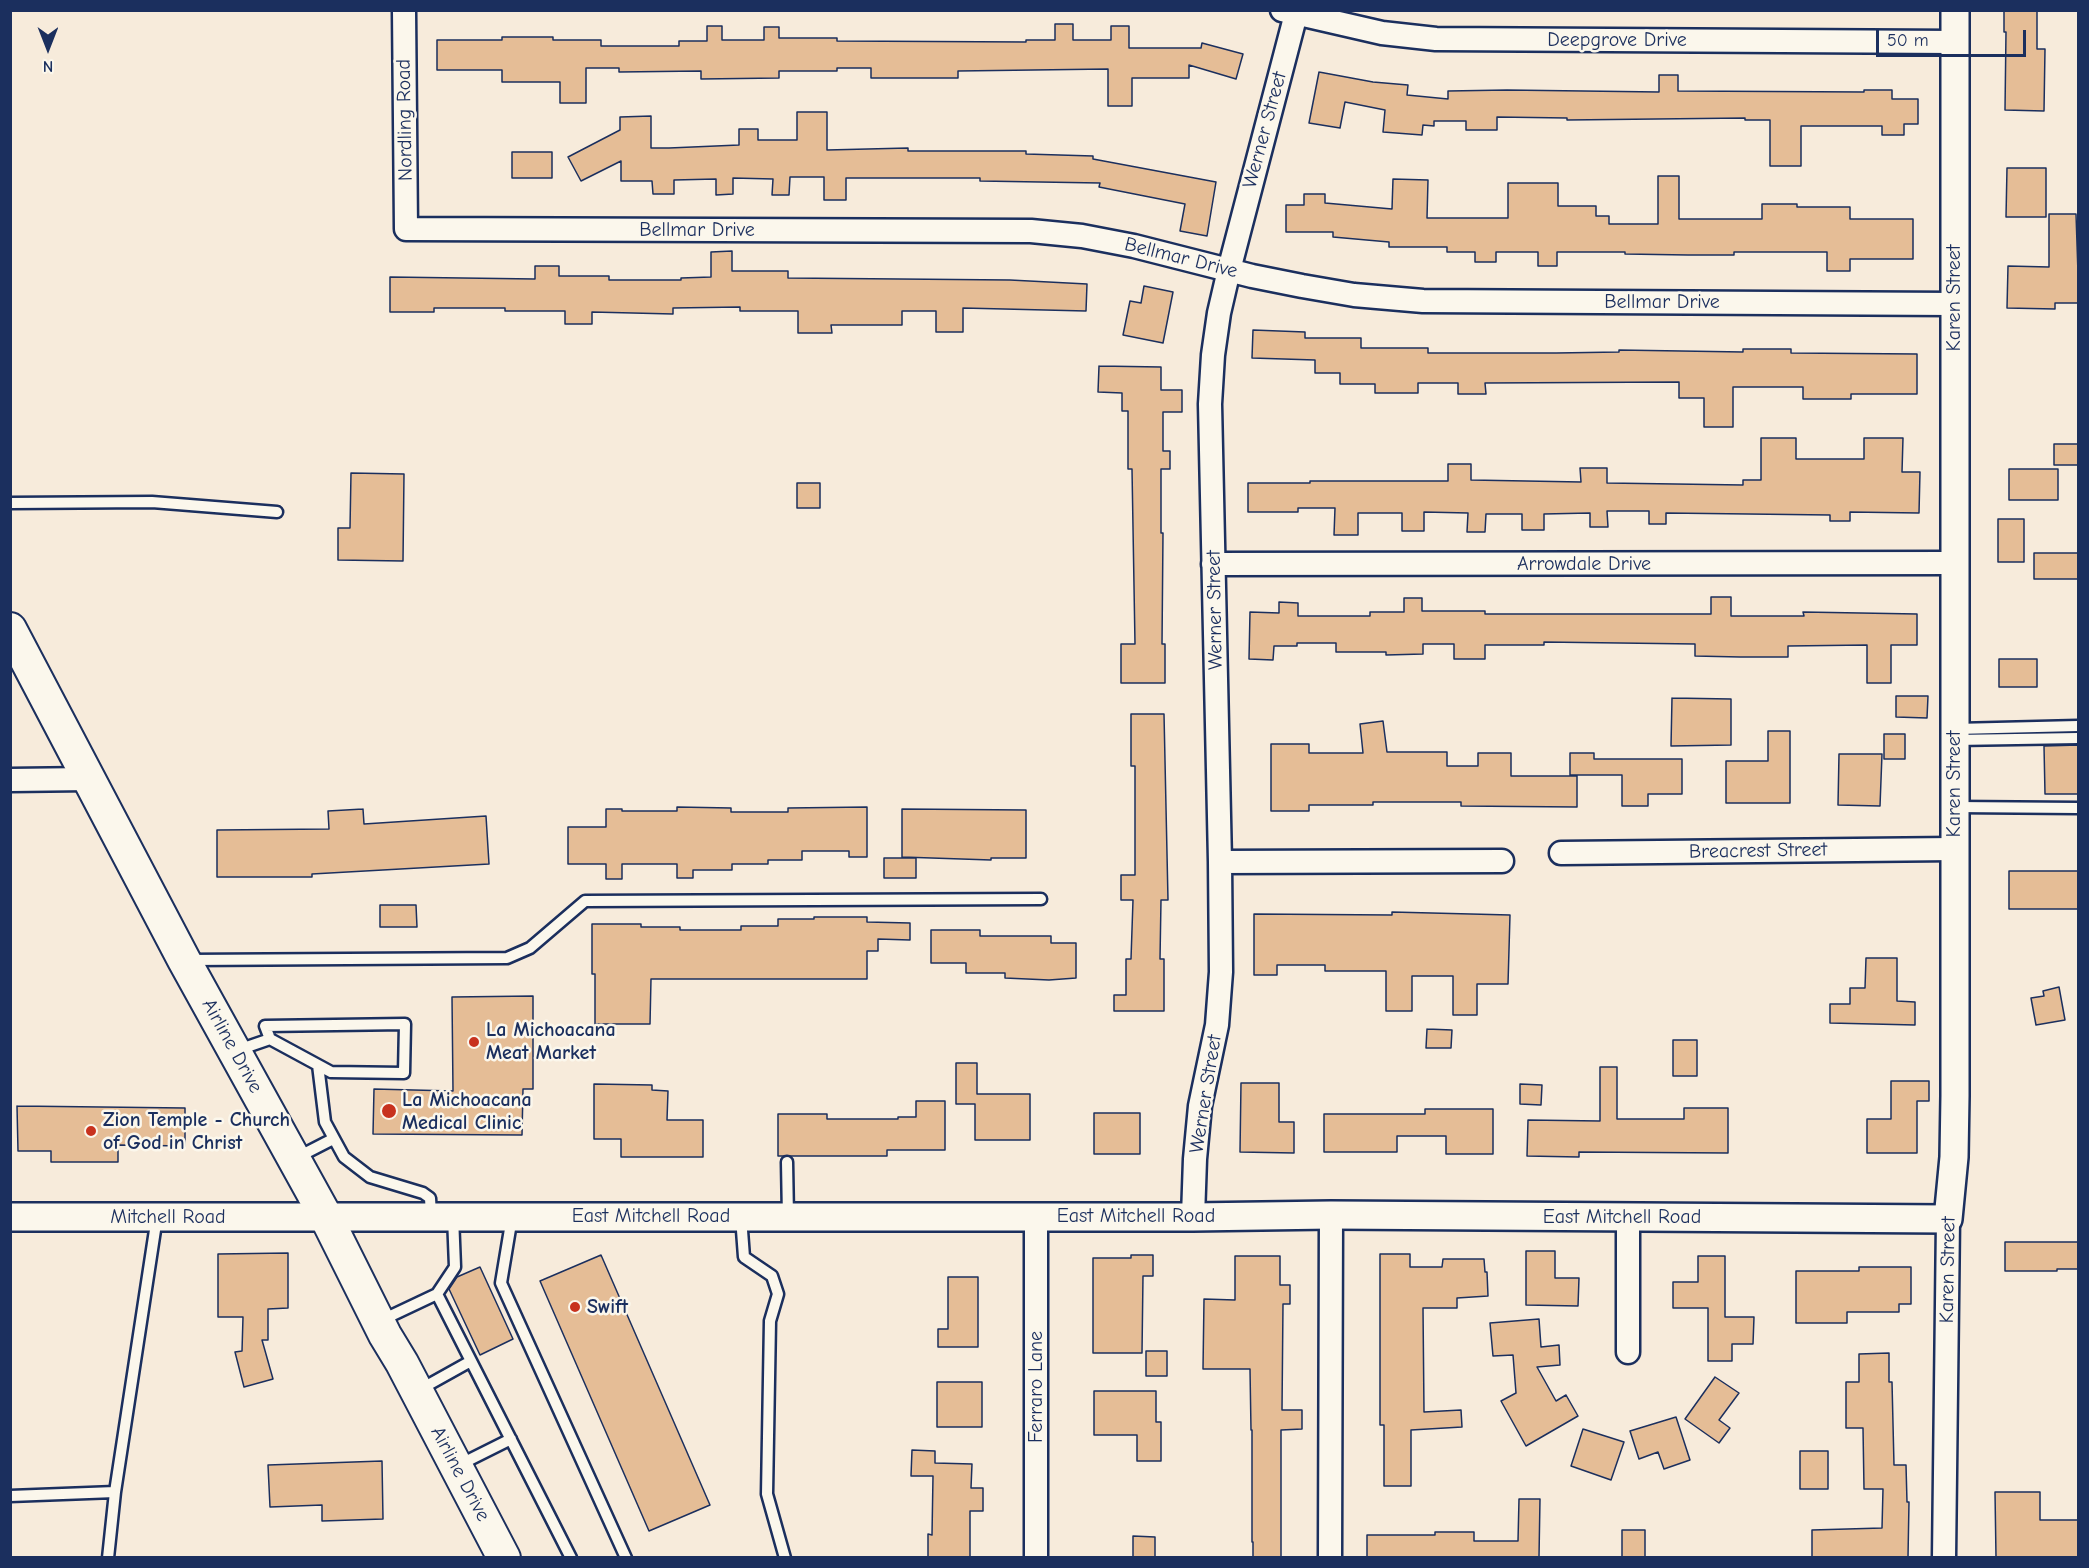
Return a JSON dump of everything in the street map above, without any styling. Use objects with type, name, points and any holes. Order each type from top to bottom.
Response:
[{"type":"main road","name":"Airline Drive","points":[[10,629],[184,960],[325,1215],[378,1322],[504,1557]]},
{"type":"street","name":"Nordling Road","points":[[404,10],[406,229]]},
{"type":"street","name":"Karen Street","points":[[1944,1557],[1948,1219],[1954,1157],[1955,10]]},
{"type":"street","name":"Deepgrove Drive","points":[[1291,12],[1382,33],[1436,39],[1955,42]]},
{"type":"street","name":"Werner Street","points":[[1193,1217],[1200,1106],[1217,1025],[1221,972],[1210,404],[1213,355],[1219,313],[1291,12]]},
{"type":"street","name":"Bellmar Drive","points":[[406,229],[1031,231],[1082,236],[1134,246],[1229,270],[1354,295],[1423,301],[1954,304]]},
{"type":"street","name":"Arrowdale Drive","points":[[1214,564],[1954,563]]},
{"type":"street","points":[[10,780],[89,779]]},
{"type":"street","name":"Breacrest Street","points":[[1561,853],[1954,849]]},
{"type":"street","points":[[1220,862],[1502,861]]},
{"type":"street","name":"East Mitchell Road","points":[[325,1215],[1193,1217],[1331,1215],[1948,1219]]},
{"type":"street","name":"Mitchell Road","points":[[10,1217],[325,1215]]},
{"type":"street","points":[[1330,1557],[1331,1215]]},
{"type":"street","name":"Ferraro Lane","points":[[1036,1216],[1036,1557]]},
{"type":"street","points":[[1628,1217],[1628,1352]]},
{"type":"lane","points":[[10,503],[152,502],[277,512]]},
{"type":"lane","points":[[1954,734],[2079,726]]},
{"type":"lane","points":[[1954,734],[2079,738]]},
{"type":"lane","points":[[1954,807],[2079,808]]},
{"type":"lane","points":[[184,960],[507,958],[530,948],[585,900],[1041,898]]},
{"type":"lane","points":[[405,1024],[404,1073],[331,1072],[270,1039],[265,1026],[405,1024]]},
{"type":"lane","points":[[234,1051],[270,1039]]},
{"type":"lane","points":[[318,1065],[325,1122],[344,1157],[370,1177],[423,1193],[430,1198],[442,1216],[455,1267],[437,1294],[378,1322]]},
{"type":"lane","points":[[294,1159],[333,1139]]},
{"type":"lane","points":[[788,1162],[788,1217]]},
{"type":"lane","points":[[512,1216],[501,1283],[626,1557]]},
{"type":"lane","points":[[108,1557],[115,1492],[157,1217]]},
{"type":"lane","points":[[741,1217],[744,1257],[772,1276],[778,1294],[770,1321],[767,1494],[785,1557]]},
{"type":"lane","points":[[437,1294],[571,1557]]},
{"type":"lane","points":[[416,1391],[471,1361]]},
{"type":"lane","points":[[456,1466],[511,1439]]},
{"type":"lane","points":[[10,1497],[115,1492]]},
{"type":"building","points":[[2004,10],[2037,10],[2037,49],[2045,49],[2044,111],[2005,110]]},
{"type":"building","points":[[1055,24],[1073,24],[1073,40],[1111,40],[1111,26],[1129,26],[1129,48],[1201,48],[1202,43],[1243,54],[1236,79],[1189,65],[1189,78],[1132,78],[1132,106],[1108,106],[1108,69],[958,71],[958,78],[871,78],[871,68],[837,68],[837,71],[779,71],[779,78],[701,79],[701,71],[619,72],[619,68],[586,68],[586,103],[560,103],[560,82],[502,82],[502,70],[437,70],[437,40],[553,37],[553,40],[601,40],[601,46],[679,46],[679,41],[707,41],[707,26],[722,26],[722,40],[764,40],[764,27],[779,27],[779,38],[837,38],[837,41],[1026,42],[1026,40],[1055,40]]},
{"type":"building","points":[[1319,72],[1373,82],[1408,85],[1407,95],[1448,99],[1448,91],[1659,92],[1659,75],[1678,75],[1678,91],[1864,92],[1864,90],[1892,90],[1892,99],[1918,99],[1918,124],[1904,124],[1904,135],[1882,135],[1882,126],[1801,126],[1801,166],[1770,166],[1770,120],[1745,120],[1745,118],[1567,120],[1567,118],[1497,117],[1497,130],[1466,130],[1466,121],[1434,121],[1434,126],[1423,125],[1422,135],[1383,132],[1385,110],[1345,102],[1340,128],[1309,123]]},
{"type":"building","points":[[797,112],[827,112],[827,150],[908,148],[908,151],[1026,151],[1026,154],[1093,156],[1093,159],[1216,182],[1207,236],[1180,231],[1185,204],[1099,187],[1100,183],[980,181],[980,178],[846,178],[846,200],[824,200],[824,177],[790,177],[789,195],[772,195],[773,179],[733,178],[733,194],[716,195],[716,179],[674,180],[674,194],[653,194],[652,181],[621,181],[621,161],[581,181],[568,157],[620,130],[620,117],[651,116],[651,148],[669,148],[739,145],[739,129],[758,129],[758,140],[797,140]]},
{"type":"building","points":[[512,152],[552,152],[552,178],[512,178]]},
{"type":"building","points":[[2007,168],[2046,168],[2046,217],[2006,217]]},
{"type":"building","points":[[1658,176],[1679,176],[1679,219],[1762,219],[1762,204],[1797,204],[1797,207],[1850,207],[1850,219],[1913,219],[1913,259],[1850,259],[1850,271],[1827,271],[1827,252],[1734,252],[1734,255],[1688,255],[1557,252],[1557,266],[1538,266],[1538,252],[1496,252],[1496,262],[1475,262],[1475,252],[1447,252],[1447,247],[1389,247],[1389,242],[1333,237],[1333,232],[1286,232],[1286,205],[1304,205],[1304,194],[1325,194],[1325,203],[1392,209],[1393,179],[1428,180],[1427,218],[1508,218],[1508,183],[1558,183],[1558,206],[1596,206],[1596,216],[1609,216],[1609,224],[1658,224]]},
{"type":"building","points":[[2049,214],[2076,214],[2079,303],[2055,303],[2055,309],[2007,308],[2008,266],[2049,267]]},
{"type":"building","points":[[732,251],[732,271],[788,271],[788,278],[1010,280],[1087,284],[1086,311],[963,308],[963,332],[936,332],[936,311],[902,311],[902,325],[831,325],[832,333],[798,333],[798,311],[740,311],[740,307],[673,308],[673,314],[592,312],[592,324],[565,324],[565,311],[434,308],[434,312],[390,312],[390,277],[535,279],[535,266],[559,266],[559,276],[609,276],[609,280],[681,280],[681,278],[711,277],[711,252]]},
{"type":"building","points":[[1144,286],[1173,292],[1163,343],[1123,335],[1130,301],[1141,303]]},
{"type":"building","points":[[1253,330],[1305,332],[1305,338],[1361,338],[1361,348],[1428,348],[1428,353],[1556,353],[1619,352],[1619,350],[1743,352],[1743,349],[1791,349],[1791,353],[1917,354],[1917,394],[1851,394],[1851,399],[1803,399],[1803,387],[1733,387],[1733,427],[1704,427],[1704,398],[1679,398],[1679,382],[1485,383],[1486,394],[1458,394],[1458,383],[1418,383],[1418,393],[1375,393],[1375,384],[1340,384],[1340,373],[1315,373],[1315,360],[1252,358]]},
{"type":"building","points":[[1099,366],[1161,367],[1161,390],[1182,390],[1182,412],[1163,412],[1163,451],[1170,451],[1170,469],[1161,469],[1162,644],[1165,644],[1165,683],[1121,683],[1121,644],[1135,644],[1132,469],[1128,469],[1128,411],[1122,411],[1122,393],[1098,392]]},
{"type":"building","points":[[1761,438],[1796,438],[1796,459],[1864,459],[1864,438],[1903,438],[1902,472],[1920,472],[1919,513],[1850,512],[1850,521],[1830,521],[1830,515],[1666,513],[1666,524],[1649,524],[1649,511],[1607,511],[1608,527],[1590,527],[1590,513],[1544,514],[1544,530],[1522,530],[1522,514],[1486,514],[1485,532],[1467,532],[1468,513],[1424,512],[1424,531],[1402,531],[1402,513],[1358,513],[1358,535],[1334,535],[1335,508],[1298,508],[1298,512],[1248,512],[1248,483],[1448,481],[1448,464],[1471,464],[1471,480],[1581,482],[1580,468],[1607,468],[1607,483],[1743,485],[1743,480],[1761,480]]},
{"type":"building","points":[[2054,444],[2078,444],[2078,465],[2054,465]]},
{"type":"building","points":[[2009,469],[2058,469],[2058,500],[2009,500]]},
{"type":"building","points":[[351,473],[404,474],[403,561],[338,560],[338,528],[350,528]]},
{"type":"building","points":[[797,483],[820,483],[820,508],[797,508]]},
{"type":"building","points":[[1998,519],[2024,519],[2024,562],[1998,562]]},
{"type":"building","points":[[2034,553],[2079,553],[2079,579],[2034,579]]},
{"type":"building","points":[[1711,597],[1731,597],[1731,616],[1804,616],[1803,612],[1917,614],[1917,645],[1891,645],[1891,683],[1867,683],[1867,645],[1788,646],[1788,657],[1740,657],[1695,656],[1695,644],[1544,642],[1544,645],[1485,645],[1485,659],[1454,659],[1454,644],[1423,644],[1423,654],[1386,655],[1386,652],[1336,652],[1336,643],[1297,643],[1297,646],[1274,646],[1273,660],[1249,659],[1250,612],[1279,613],[1279,602],[1298,603],[1298,616],[1370,616],[1370,612],[1404,612],[1404,598],[1422,598],[1422,611],[1485,611],[1485,614],[1711,614]]},
{"type":"building","points":[[1999,659],[2037,659],[2037,687],[1999,687]]},
{"type":"building","points":[[1896,696],[1928,696],[1927,718],[1896,717]]},
{"type":"building","points":[[1672,698],[1731,699],[1731,745],[1671,746]]},
{"type":"building","points":[[1131,714],[1164,714],[1168,900],[1161,900],[1160,959],[1164,959],[1164,1011],[1114,1011],[1114,995],[1126,995],[1126,959],[1131,959],[1133,900],[1121,900],[1121,875],[1135,875],[1135,766],[1131,766]]},
{"type":"building","points":[[1383,721],[1387,752],[1447,752],[1447,766],[1478,766],[1478,753],[1511,753],[1511,776],[1577,776],[1577,807],[1461,806],[1461,802],[1373,802],[1373,805],[1309,805],[1309,811],[1271,811],[1271,744],[1309,744],[1309,753],[1363,753],[1360,724]]},
{"type":"building","points":[[1768,731],[1790,731],[1790,803],[1726,803],[1726,761],[1768,761]]},
{"type":"building","points":[[1884,734],[1905,734],[1905,759],[1884,759]]},
{"type":"building","points":[[2079,745],[2079,794],[2045,794],[2044,746]]},
{"type":"building","points":[[1570,753],[1594,753],[1594,759],[1682,759],[1682,794],[1648,794],[1648,806],[1622,806],[1622,775],[1570,775]]},
{"type":"building","points":[[1839,754],[1882,754],[1880,806],[1838,805]]},
{"type":"building","points":[[677,807],[731,808],[731,812],[788,812],[788,808],[867,807],[867,857],[849,857],[849,851],[802,851],[802,860],[768,860],[768,864],[732,864],[732,870],[693,870],[693,878],[677,878],[677,864],[622,864],[622,879],[606,879],[606,864],[568,864],[568,827],[606,827],[606,809],[677,811]]},
{"type":"building","points":[[363,809],[364,824],[486,816],[489,864],[312,874],[312,877],[217,877],[217,830],[329,829],[328,811]]},
{"type":"building","points":[[902,809],[1026,810],[1026,858],[991,858],[991,860],[902,857]]},
{"type":"building","points":[[884,858],[916,858],[916,878],[884,878]]},
{"type":"building","points":[[2009,871],[2079,871],[2079,909],[2009,909]]},
{"type":"building","points":[[380,905],[416,905],[417,927],[380,927]]},
{"type":"building","points":[[1392,912],[1510,915],[1508,984],[1477,984],[1477,1015],[1453,1015],[1453,976],[1412,976],[1412,1011],[1386,1011],[1386,971],[1325,971],[1325,965],[1277,965],[1277,975],[1254,975],[1254,914],[1392,915]]},
{"type":"building","points":[[814,917],[867,917],[867,922],[910,923],[910,940],[878,939],[878,951],[867,951],[867,979],[651,979],[650,1024],[595,1024],[592,924],[641,924],[641,927],[680,927],[680,930],[741,930],[741,926],[778,926],[778,919],[814,919]]},
{"type":"building","points":[[931,930],[980,930],[980,936],[1051,936],[1051,943],[1076,943],[1076,978],[1049,980],[1005,978],[1005,973],[966,973],[966,963],[931,963]]},
{"type":"building","points":[[1866,958],[1897,958],[1897,1001],[1915,1002],[1915,1025],[1830,1023],[1830,1004],[1850,1004],[1850,988],[1865,988]]},
{"type":"building","points":[[2059,987],[2065,1020],[2036,1025],[2031,998],[2044,996],[2043,991]]},
{"type":"building","points":[[533,996],[533,1089],[523,1089],[522,1135],[373,1134],[374,1089],[453,1091],[452,997]]},
{"type":"building","points":[[1427,1029],[1452,1030],[1451,1048],[1426,1048]]},
{"type":"building","points":[[1673,1040],[1697,1040],[1697,1076],[1673,1076]]},
{"type":"building","points":[[956,1063],[977,1063],[977,1094],[1030,1094],[1030,1140],[975,1140],[975,1104],[956,1104]]},
{"type":"building","points":[[1600,1067],[1617,1067],[1617,1119],[1684,1119],[1684,1108],[1728,1108],[1728,1153],[1579,1152],[1579,1157],[1527,1156],[1528,1120],[1600,1121]]},
{"type":"building","points":[[1891,1081],[1929,1081],[1929,1101],[1917,1101],[1917,1153],[1867,1153],[1867,1119],[1891,1119]]},
{"type":"building","points":[[1241,1083],[1279,1083],[1279,1122],[1294,1122],[1294,1153],[1240,1152]]},
{"type":"building","points":[[594,1084],[652,1085],[652,1090],[668,1091],[667,1120],[703,1120],[703,1157],[621,1157],[621,1139],[594,1139]]},
{"type":"building","points":[[1520,1084],[1542,1085],[1541,1105],[1520,1104]]},
{"type":"building","points":[[916,1101],[945,1101],[945,1150],[887,1150],[887,1156],[778,1156],[778,1114],[827,1114],[827,1119],[898,1119],[898,1117],[916,1117]]},
{"type":"building","points":[[17,1106],[185,1108],[185,1146],[118,1145],[118,1162],[51,1162],[51,1151],[18,1151]]},
{"type":"building","points":[[1425,1109],[1493,1109],[1493,1154],[1446,1154],[1446,1136],[1397,1136],[1397,1152],[1324,1152],[1324,1114],[1425,1114]]},
{"type":"building","points":[[1094,1113],[1140,1113],[1140,1154],[1094,1154]]},
{"type":"building","points":[[2005,1242],[2079,1242],[2079,1269],[2005,1271]]},
{"type":"building","points":[[1526,1251],[1555,1251],[1555,1278],[1579,1278],[1578,1306],[1526,1305]]},
{"type":"building","points":[[288,1253],[288,1308],[268,1309],[268,1340],[262,1340],[273,1379],[244,1387],[235,1352],[242,1351],[243,1317],[218,1317],[218,1254]]},
{"type":"building","points":[[1380,1254],[1410,1254],[1410,1267],[1442,1267],[1443,1259],[1484,1259],[1485,1272],[1487,1272],[1488,1296],[1457,1298],[1457,1308],[1423,1308],[1424,1412],[1461,1410],[1462,1427],[1411,1430],[1411,1486],[1384,1486],[1384,1425],[1380,1425]]},
{"type":"building","points":[[601,1255],[710,1505],[649,1531],[540,1281]]},
{"type":"building","points":[[1131,1255],[1153,1255],[1153,1276],[1143,1276],[1142,1353],[1093,1353],[1093,1258],[1131,1258]]},
{"type":"building","points":[[1235,1256],[1280,1256],[1280,1285],[1290,1285],[1290,1304],[1283,1304],[1282,1410],[1302,1410],[1302,1429],[1281,1430],[1281,1557],[1253,1557],[1250,1369],[1203,1369],[1204,1299],[1235,1300]]},
{"type":"building","points":[[1698,1256],[1725,1256],[1725,1317],[1754,1317],[1753,1344],[1732,1344],[1732,1361],[1708,1361],[1708,1308],[1673,1308],[1673,1282],[1698,1282]]},
{"type":"building","points":[[480,1267],[513,1339],[480,1355],[449,1289],[457,1277]]},
{"type":"building","points":[[1859,1267],[1911,1267],[1911,1304],[1899,1304],[1899,1312],[1847,1312],[1847,1323],[1796,1323],[1796,1271],[1859,1271]]},
{"type":"building","points":[[948,1277],[978,1277],[978,1347],[938,1347],[938,1329],[948,1329]]},
{"type":"building","points":[[1539,1319],[1541,1347],[1559,1345],[1560,1365],[1537,1367],[1556,1401],[1566,1395],[1578,1416],[1526,1446],[1501,1401],[1516,1393],[1513,1355],[1493,1356],[1490,1323]]},
{"type":"building","points":[[1146,1351],[1167,1351],[1167,1376],[1146,1376]]},
{"type":"building","points":[[1889,1353],[1894,1465],[1906,1465],[1907,1502],[1909,1502],[1908,1557],[1812,1557],[1812,1530],[1882,1528],[1883,1489],[1864,1489],[1863,1428],[1846,1428],[1846,1382],[1859,1382],[1859,1354]]},
{"type":"building","points":[[1715,1377],[1739,1393],[1719,1420],[1730,1428],[1719,1443],[1685,1419]]},
{"type":"building","points":[[937,1382],[982,1382],[982,1427],[937,1427]]},
{"type":"building","points":[[1094,1391],[1156,1391],[1156,1422],[1161,1422],[1161,1461],[1137,1461],[1137,1435],[1094,1435]]},
{"type":"building","points":[[1676,1417],[1690,1460],[1664,1469],[1658,1452],[1639,1459],[1630,1431]]},
{"type":"building","points":[[1583,1429],[1624,1442],[1611,1480],[1571,1466]]},
{"type":"building","points":[[912,1450],[935,1451],[935,1463],[972,1464],[971,1488],[983,1488],[983,1511],[970,1511],[970,1557],[928,1557],[928,1534],[932,1535],[933,1476],[911,1476]]},
{"type":"building","points":[[1800,1451],[1828,1451],[1828,1489],[1800,1489]]},
{"type":"building","points":[[382,1461],[383,1519],[322,1521],[322,1505],[270,1507],[268,1465]]},
{"type":"building","points":[[1995,1492],[2040,1492],[2040,1520],[2079,1520],[2079,1557],[1996,1557]]},
{"type":"building","points":[[1519,1499],[1540,1499],[1539,1557],[1367,1557],[1367,1535],[1435,1535],[1435,1532],[1474,1532],[1474,1541],[1518,1541]]},
{"type":"building","points":[[1622,1530],[1645,1530],[1645,1557],[1622,1557]]},
{"type":"building","points":[[1133,1536],[1155,1537],[1155,1557],[1133,1557]]},
{"type":"place","name":"La Michoacana Meat Market","points":[[474,1042]]},
{"type":"place","name":"La Michoacana Medical Clinic","points":[[389,1111]]},
{"type":"place","name":"Zion Temple - Church of God in Christ","points":[[91,1131]]},
{"type":"place","name":"Swift","points":[[575,1307]]}]
